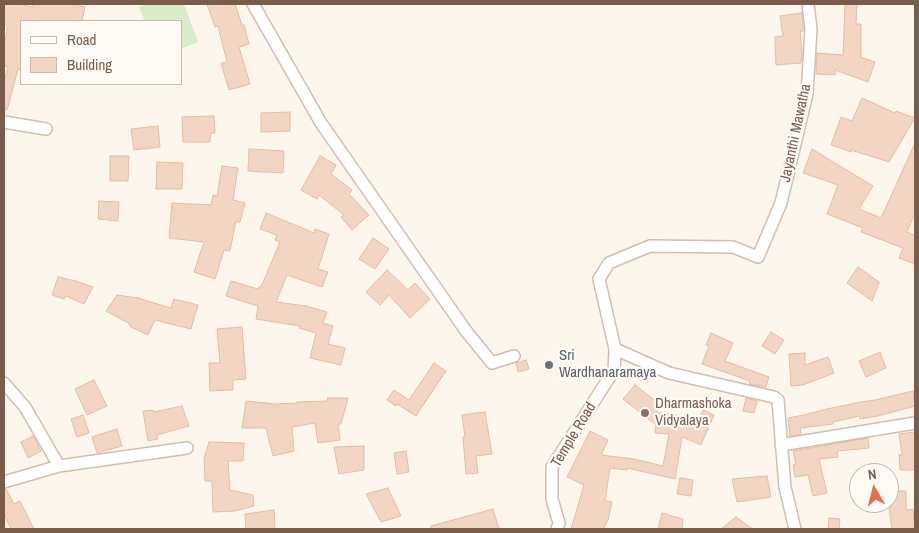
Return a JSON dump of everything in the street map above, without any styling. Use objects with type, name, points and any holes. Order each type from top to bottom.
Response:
[{"type":"street","points":[[253,4],[321,123],[466,332],[492,364],[514,356]]},
{"type":"street","name":"Jayanthi Mawatha","points":[[758,257],[781,203],[807,94],[811,29],[808,4]]},
{"type":"street","points":[[4,122],[46,129]]},
{"type":"street","name":"Temple Road","points":[[557,529],[559,523],[552,499],[552,467],[614,370],[615,349],[599,279],[610,263],[650,246],[733,247],[758,257]]},
{"type":"street","points":[[615,349],[669,373],[774,396],[778,400],[785,487],[795,529]]},
{"type":"street","points":[[4,384],[24,407],[59,466]]},
{"type":"street","points":[[781,445],[915,423]]},
{"type":"street","points":[[4,482],[59,466],[187,448]]},
{"type":"green space","points":[[146,4],[184,4],[198,42],[182,49],[182,20],[145,20],[139,7]]},
{"type":"building","points":[[4,4],[19,4],[32,7],[33,4],[78,4],[78,6],[85,7],[82,20],[20,20],[20,70],[18,69],[7,110],[4,110],[4,82],[8,67],[4,66],[4,44],[8,26],[4,24]]},
{"type":"building","points":[[207,4],[235,4],[242,25],[244,25],[249,44],[239,47],[250,84],[229,90],[221,63],[227,62],[218,26],[215,27]]},
{"type":"building","points":[[845,4],[857,4],[856,24],[861,24],[861,57],[875,62],[868,82],[835,70],[835,75],[816,74],[817,53],[843,55]]},
{"type":"building","points":[[802,13],[803,31],[800,31],[801,63],[776,65],[775,37],[783,36],[780,16]]},
{"type":"building","points":[[862,98],[895,113],[896,111],[915,118],[889,162],[831,145],[841,117],[852,121]]},
{"type":"building","points":[[290,112],[290,131],[261,132],[261,113]]},
{"type":"building","points":[[214,116],[215,133],[211,133],[210,142],[183,142],[182,117]]},
{"type":"building","points":[[158,126],[160,147],[134,150],[131,129]]},
{"type":"building","points":[[915,143],[915,213],[907,232],[915,235],[915,264],[899,258],[903,248],[861,232],[863,228],[827,214],[838,185],[803,173],[812,149],[873,186],[859,209],[881,218]]},
{"type":"building","points":[[249,149],[284,151],[283,173],[248,171]]},
{"type":"building","points":[[110,156],[129,156],[128,181],[110,181]]},
{"type":"building","points":[[320,156],[336,165],[331,174],[352,190],[349,194],[369,215],[352,230],[341,217],[344,215],[319,195],[317,199],[301,190]]},
{"type":"building","points":[[157,162],[183,163],[182,189],[156,189]]},
{"type":"building","points":[[222,166],[238,168],[233,200],[245,203],[240,222],[236,221],[230,251],[224,250],[215,279],[194,272],[204,242],[169,238],[172,203],[211,205],[213,195],[217,196]]},
{"type":"building","points":[[99,201],[119,202],[118,221],[98,219]]},
{"type":"building","points":[[266,213],[314,233],[315,229],[329,234],[318,269],[328,272],[322,287],[287,275],[276,302],[306,306],[327,312],[323,323],[333,326],[328,344],[345,348],[341,365],[310,358],[316,333],[299,328],[300,326],[256,319],[258,306],[226,296],[231,281],[258,289],[261,287],[280,242],[275,240],[277,235],[260,229]]},
{"type":"building","points":[[373,238],[389,249],[375,269],[359,259]]},
{"type":"building","points":[[858,267],[879,282],[872,301],[847,283]]},
{"type":"building","points":[[387,270],[408,290],[415,283],[430,299],[410,318],[389,295],[380,305],[366,292]]},
{"type":"building","points":[[58,277],[93,287],[84,304],[66,296],[64,299],[52,295]]},
{"type":"building","points":[[117,295],[138,298],[171,308],[174,299],[198,305],[191,329],[155,320],[148,335],[129,326],[130,324],[106,311]]},
{"type":"building","points":[[242,327],[246,379],[233,380],[233,390],[210,391],[209,363],[220,363],[217,329]]},
{"type":"building","points":[[771,332],[784,340],[775,354],[762,346]]},
{"type":"building","points":[[711,333],[733,343],[725,361],[769,377],[766,387],[749,384],[750,381],[702,364],[709,346],[706,345]]},
{"type":"building","points":[[880,352],[886,368],[866,377],[859,361]]},
{"type":"building","points":[[805,353],[805,365],[828,357],[834,373],[803,385],[791,386],[789,354]]},
{"type":"building","points":[[526,360],[529,369],[518,372],[516,363]]},
{"type":"building","points":[[434,363],[446,371],[416,416],[387,400],[394,390],[409,400]]},
{"type":"building","points":[[94,380],[107,406],[87,415],[75,389]]},
{"type":"building","points":[[635,385],[661,405],[656,412],[699,419],[703,410],[714,415],[701,445],[682,437],[675,479],[627,468],[627,470],[610,468],[605,501],[612,502],[608,520],[603,529],[571,529],[584,485],[567,477],[590,431],[608,440],[601,455],[634,459],[663,466],[669,434],[655,433],[656,425],[623,399]]},
{"type":"building","points":[[913,391],[915,406],[878,416],[860,419],[859,416],[833,422],[833,424],[800,428],[801,434],[790,436],[788,418]]},
{"type":"building","points":[[328,398],[348,398],[341,424],[338,424],[340,440],[318,443],[315,423],[292,427],[294,451],[273,456],[266,428],[242,428],[246,401],[276,404],[327,401]]},
{"type":"building","points":[[746,398],[757,401],[754,413],[743,411]]},
{"type":"building","points":[[182,406],[189,426],[157,435],[158,439],[148,441],[143,411],[153,410],[154,412]]},
{"type":"building","points":[[485,412],[492,454],[476,456],[478,473],[466,474],[463,437],[465,437],[462,415]]},
{"type":"building","points":[[83,415],[89,433],[77,437],[71,419]]},
{"type":"building","points":[[117,429],[122,446],[97,453],[92,437]]},
{"type":"building","points":[[915,432],[915,470],[900,470],[899,455],[902,455],[899,434]]},
{"type":"building","points":[[33,436],[41,451],[28,458],[21,442]]},
{"type":"building","points":[[868,438],[869,448],[837,451],[838,457],[819,459],[827,493],[813,496],[808,475],[795,477],[793,465],[796,464],[793,451]]},
{"type":"building","points":[[209,442],[244,443],[243,461],[228,461],[230,490],[253,495],[254,506],[235,511],[213,512],[212,481],[205,481],[204,459]]},
{"type":"building","points":[[364,446],[364,470],[339,474],[334,447]]},
{"type":"building","points":[[406,451],[409,472],[397,474],[394,453]]},
{"type":"building","points":[[767,476],[771,497],[737,502],[732,479]]},
{"type":"building","points":[[680,478],[693,480],[691,496],[677,494]]},
{"type":"building","points":[[388,488],[401,516],[381,522],[366,494]]},
{"type":"building","points":[[4,489],[6,489],[14,504],[20,501],[34,529],[11,529],[4,514]]},
{"type":"building","points":[[899,491],[906,491],[906,510],[913,509],[915,529],[892,529],[890,513],[899,513]]},
{"type":"building","points":[[493,509],[499,529],[431,529],[431,526]]},
{"type":"building","points":[[274,510],[275,529],[246,529],[245,514]]},
{"type":"building","points":[[662,513],[683,519],[682,529],[658,529]]},
{"type":"building","points":[[736,517],[753,529],[721,529]]},
{"type":"building","points":[[829,518],[840,519],[839,529],[828,529]]},
{"type":"place","name":"Sri Wardhanaramaya","points":[[549,365]]},
{"type":"place","name":"Dharmashoka Vidyalaya","points":[[645,413]]}]
